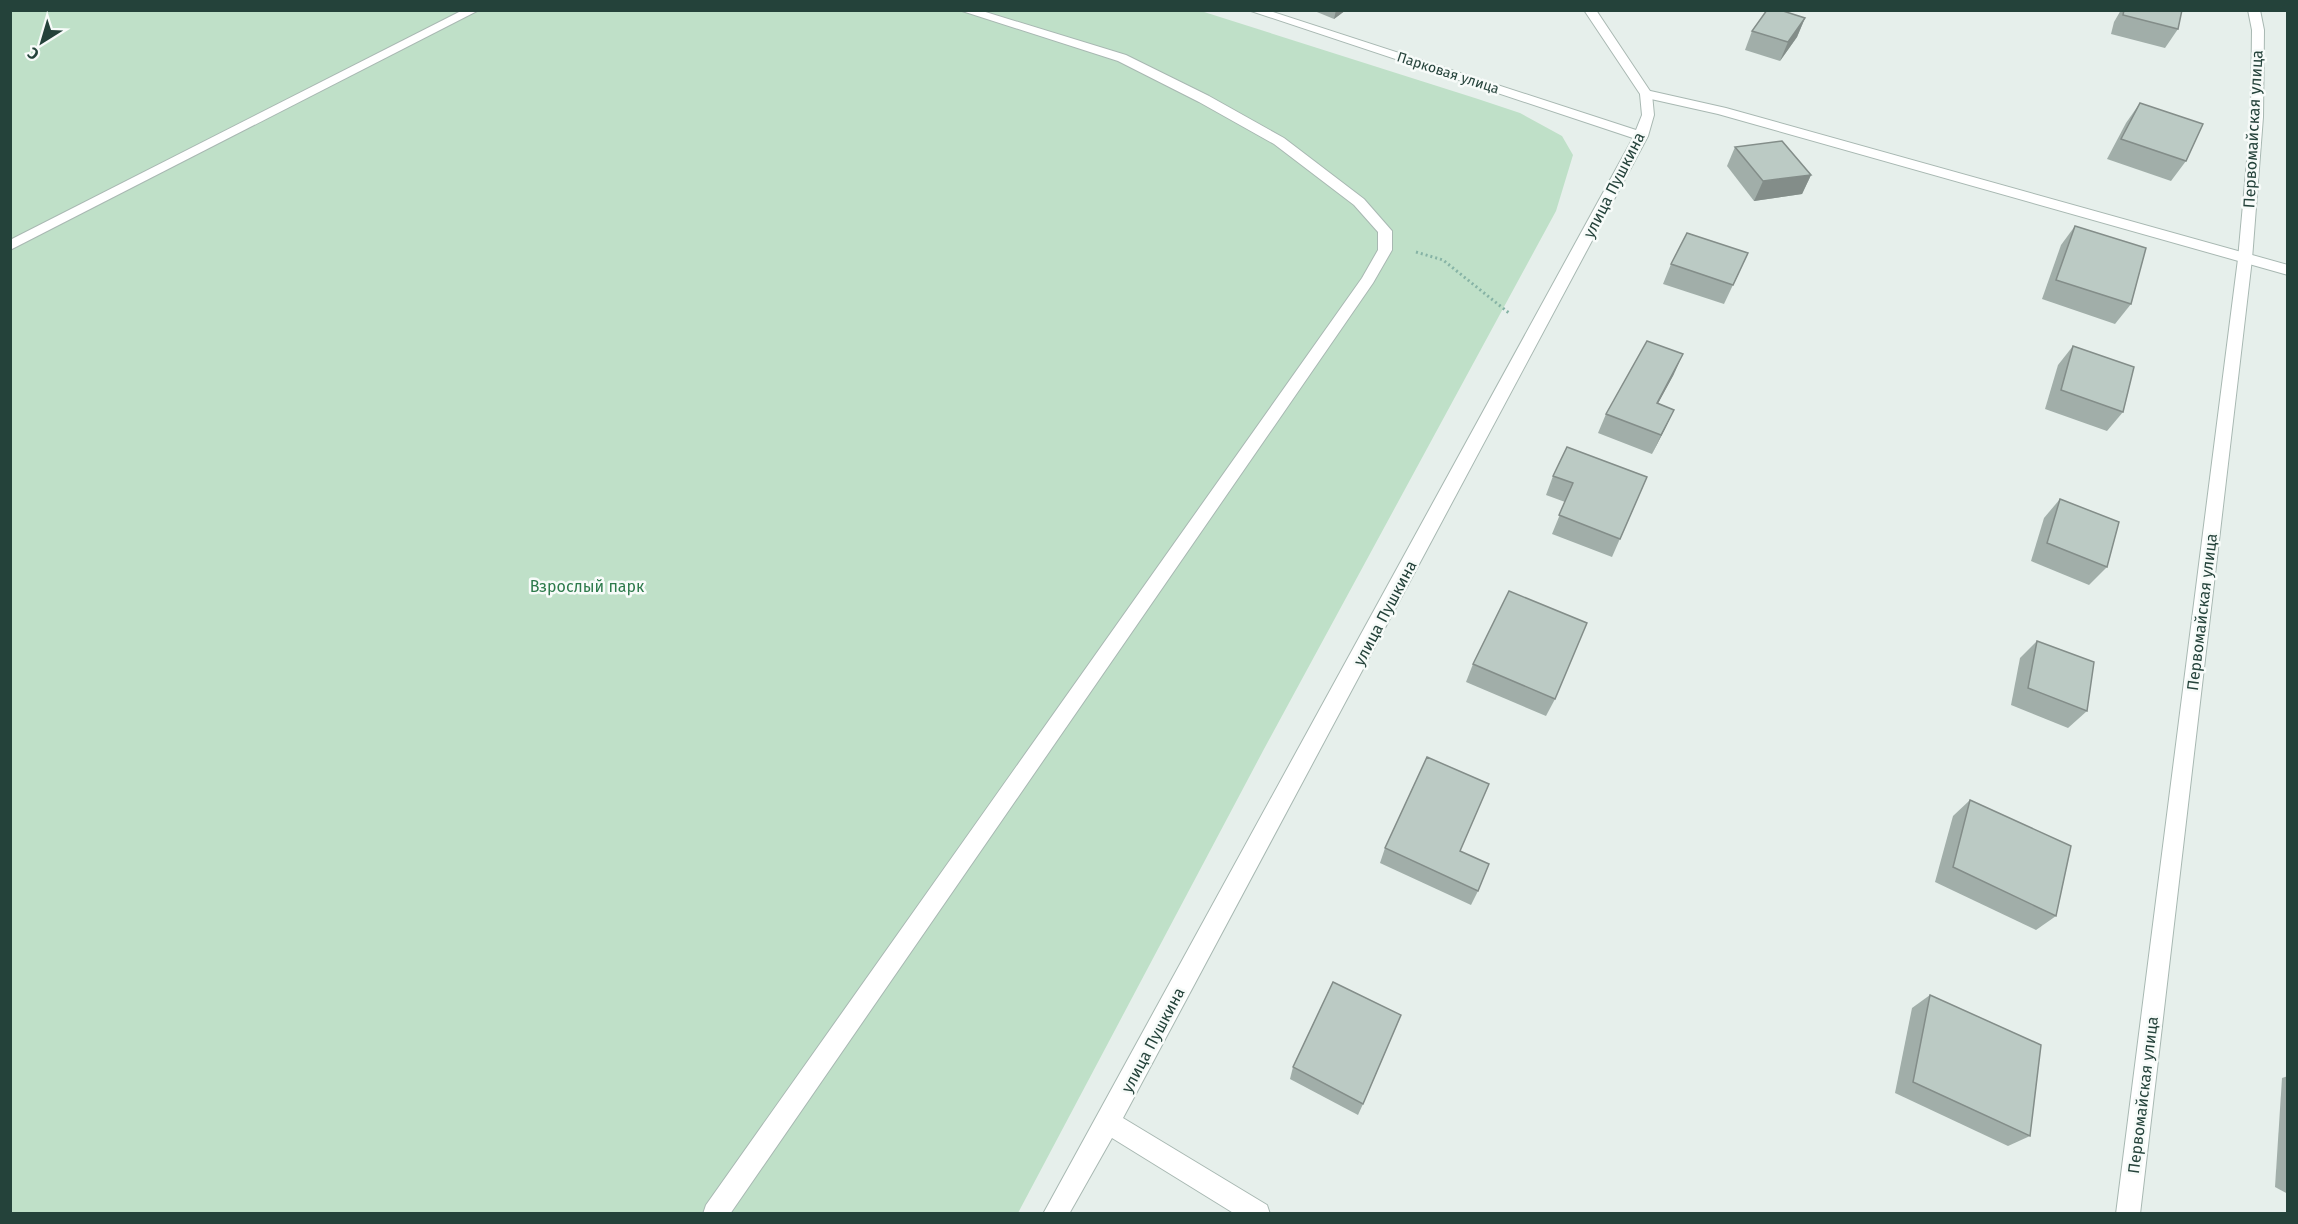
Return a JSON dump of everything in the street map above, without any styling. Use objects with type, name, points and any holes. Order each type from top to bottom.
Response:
[{"type":"street","points":[[10,246],[473,10]]},
{"type":"street","points":[[715,1214],[1368,280],[1385,250],[1385,231],[1359,202],[1279,141],[1204,99],[1122,58],[965,10]]},
{"type":"street","name":"Парковая улица","points":[[1254,10],[1641,136]]},
{"type":"street","points":[[1590,10],[1646,94],[1673,98],[1721,111],[2288,270]]},
{"type":"street","name":"Первомайская улица","points":[[2128,1214],[2245,258],[2258,117],[2258,30],[2254,10]]},
{"type":"street","name":"улица Пушкина","points":[[1055,1214],[1108,1122],[1641,136],[1648,115],[1646,94]]},
{"type":"street","points":[[1108,1122],[1258,1214]]},
{"type":"path","points":[[1385,231],[1413,251],[1443,260],[1536,333]]},
{"type":"green space","name":"Взрослый парк","points":[[10,11],[1201,11],[1520,113],[1562,136],[1573,155],[1556,211],[1264,749],[1018,1213],[11,1213]]},
{"type":"building","points":[[1767,10],[1780,10],[1805,18],[1788,42],[1752,31]]},
{"type":"building","points":[[2124,10],[2182,10],[2178,29],[2123,15]]},
{"type":"building","points":[[2140,103],[2203,124],[2186,161],[2121,139]]},
{"type":"building","points":[[1782,141],[1811,175],[1763,181],[1735,147]]},
{"type":"building","points":[[2075,226],[2146,248],[2131,304],[2056,280]]},
{"type":"building","points":[[1687,233],[1748,253],[1733,285],[1671,264]]},
{"type":"building","points":[[1647,341],[1683,354],[1657,403],[1674,410],[1661,435],[1606,414]]},
{"type":"building","points":[[2073,346],[2134,367],[2123,412],[2061,390]]},
{"type":"building","points":[[1567,447],[1647,477],[1620,539],[1559,515],[1573,483],[1553,476]]},
{"type":"building","points":[[2060,499],[2119,522],[2107,567],[2047,543]]},
{"type":"building","points":[[1509,591],[1587,623],[1555,699],[1473,664]]},
{"type":"building","points":[[2037,641],[2094,662],[2087,711],[2028,688]]},
{"type":"building","points":[[1427,757],[1489,784],[1460,851],[1489,864],[1478,891],[1385,848]]},
{"type":"building","points":[[1970,800],[2071,846],[2056,916],[1953,867]]},
{"type":"building","points":[[1333,982],[1401,1015],[1363,1104],[1293,1067]]},
{"type":"building","points":[[1930,995],[2041,1045],[2030,1136],[1913,1082]]}]
